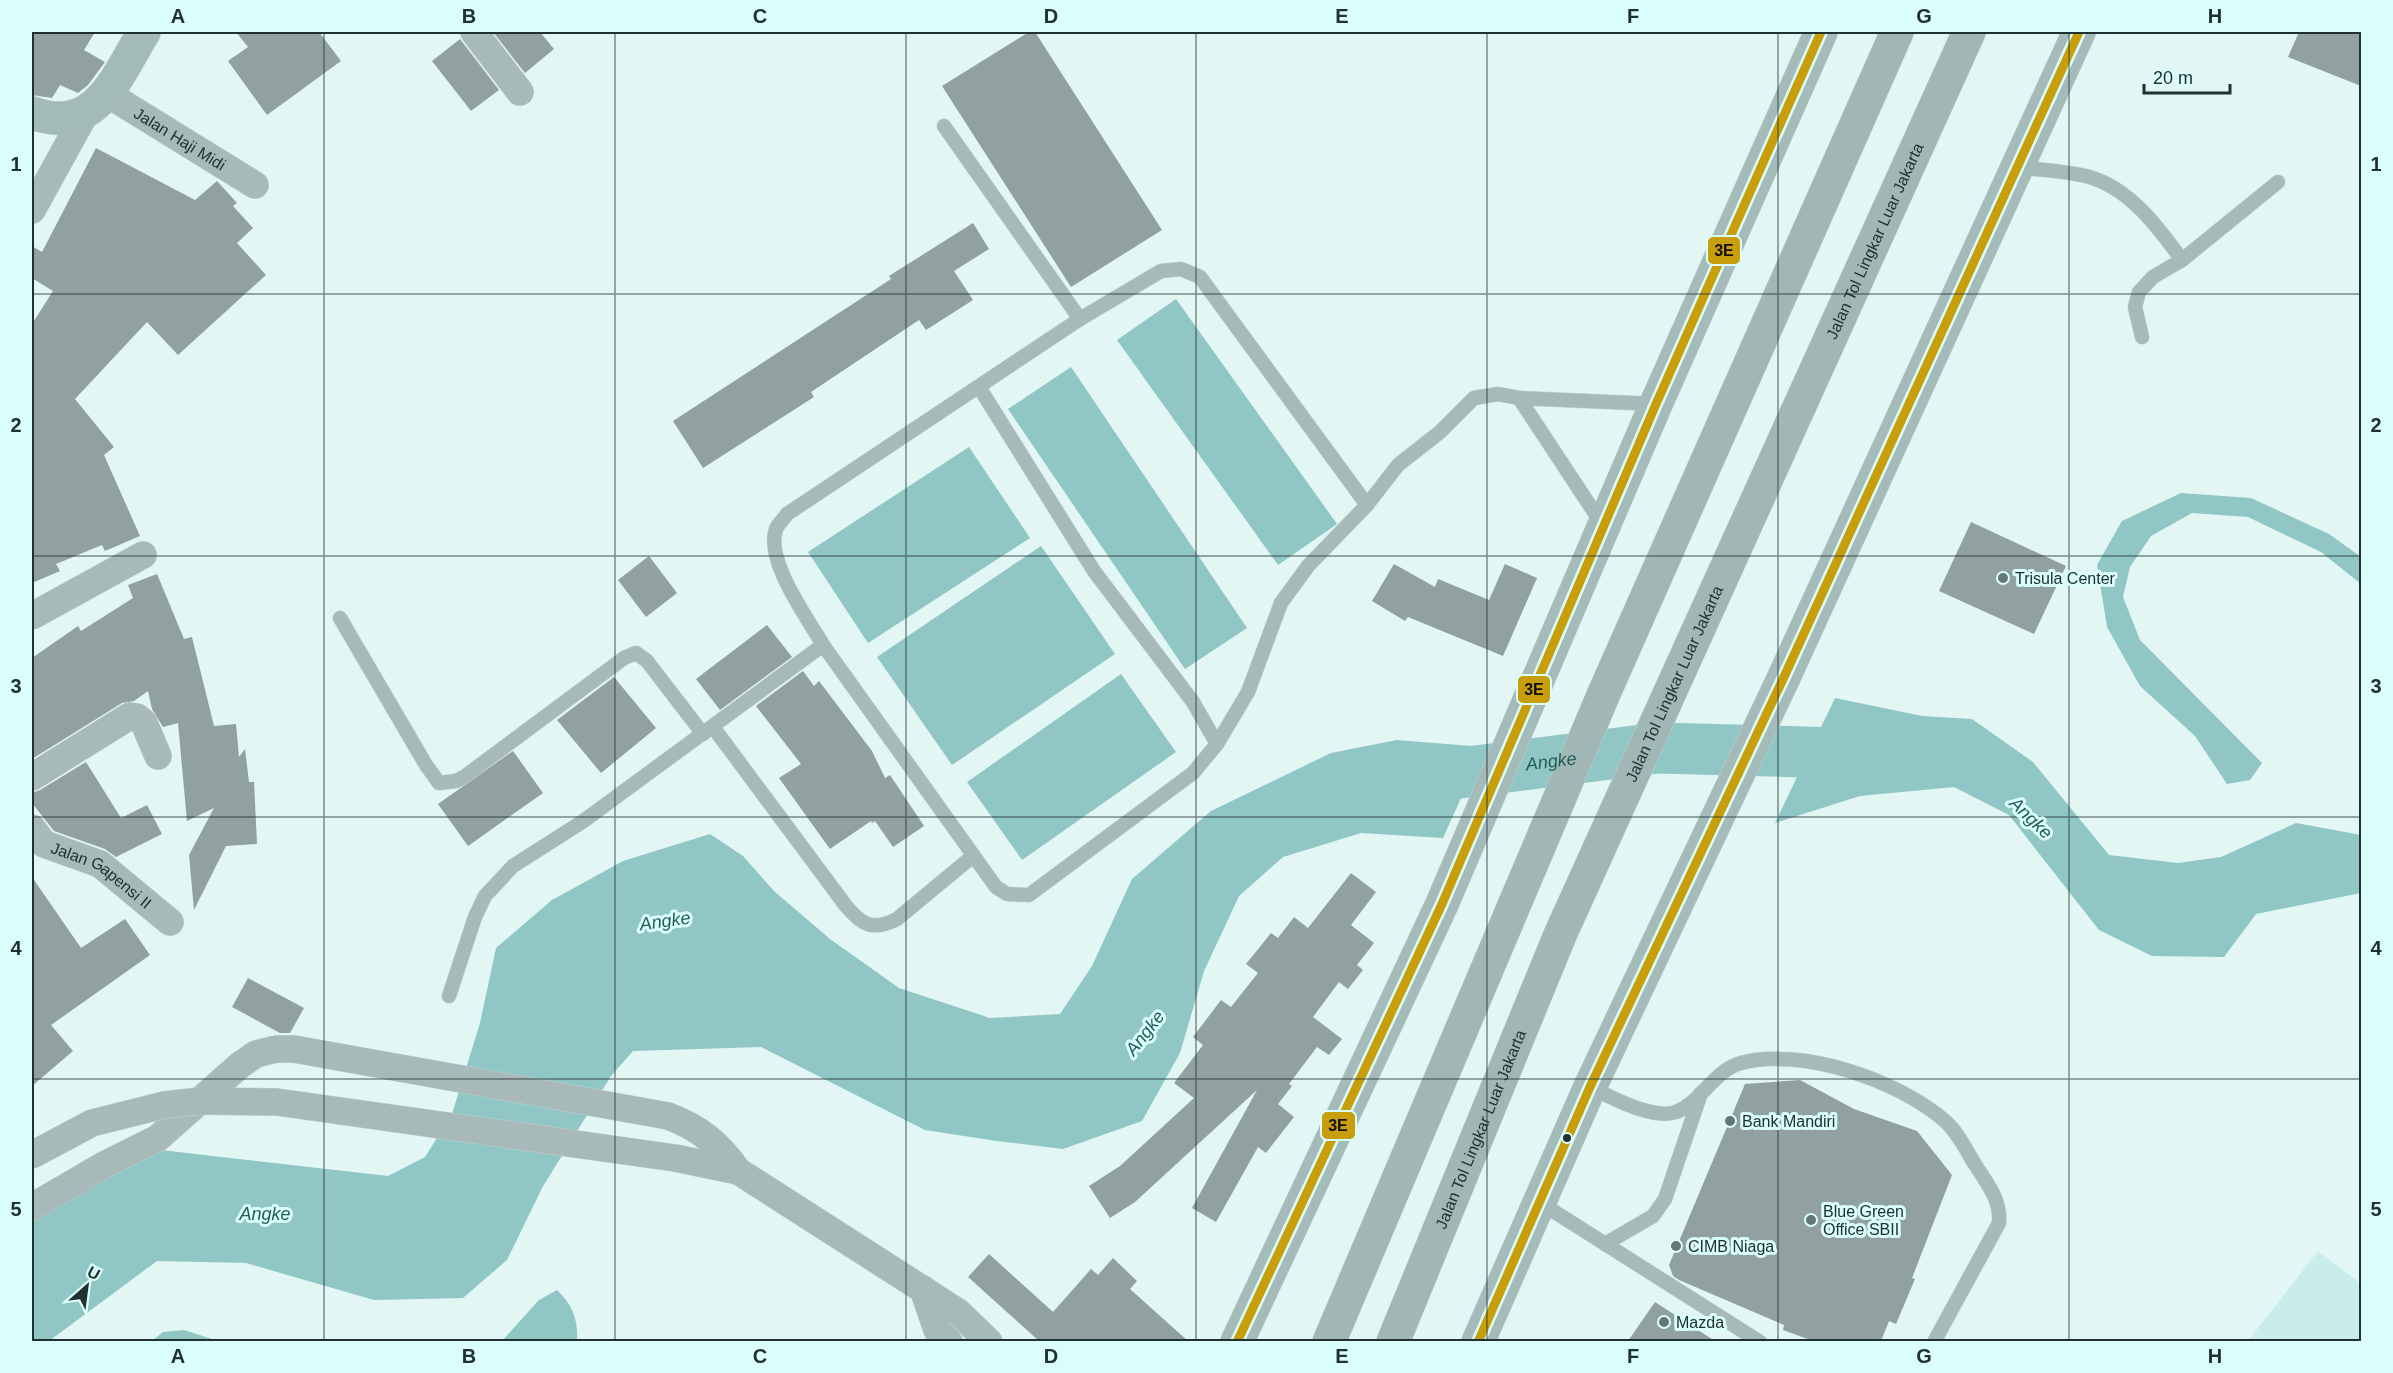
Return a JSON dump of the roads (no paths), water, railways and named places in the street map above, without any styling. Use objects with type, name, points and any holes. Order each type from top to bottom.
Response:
[{"type":"highway","points":[[1329,1341],[1605,691],[1897,32]]},
{"type":"highway","name":"Jalan Tol Lingkar Luar Jakarta","points":[[1393,1341],[1560,935],[1969,32]]},
{"type":"main road","points":[[32,113],[65,119],[96,104],[144,32]]},
{"type":"main road","points":[[1237,1341],[1447,892],[1656,404],[1821,32]]},
{"type":"main road","points":[[1478,1341],[1590,1087],[1784,677],[2079,32]]},
{"type":"street","points":[[474,32],[520,92]]},
{"type":"street","name":"Jalan Haji Midi","points":[[96,104],[255,185]]},
{"type":"street","points":[[32,210],[96,104]]},
{"type":"street","points":[[32,616],[142,555]]},
{"type":"street","points":[[32,777],[130,716],[137,717],[144,723],[158,756]]},
{"type":"street","name":"Jalan Gapensi II","points":[[32,828],[44,844],[100,864],[170,922]]},
{"type":"street","points":[[32,1207],[104,1165],[158,1138],[240,1065],[256,1054],[276,1049],[294,1048],[668,1116],[693,1126],[710,1138],[725,1152],[738,1171]]},
{"type":"street","points":[[32,1155],[92,1123],[164,1105],[201,1101],[277,1102],[675,1158],[738,1171],[958,1312],[989,1341]]},
{"type":"street","points":[[923,1289],[939,1338]]},
{"type":"street","points":[[939,1338],[958,1312]]},
{"type":"lane","points":[[944,126],[1080,319]]},
{"type":"lane","points":[[2017,167],[2088,177],[2114,189],[2150,217],[2182,260]]},
{"type":"lane","points":[[2142,337],[2135,307],[2139,292],[2153,277],[2182,260],[2278,182]]},
{"type":"lane","points":[[1367,505],[1200,277],[1181,269],[1161,271],[1080,319],[787,514],[776,528],[774,545],[782,573],[823,645],[973,856],[996,887],[1007,894],[1029,895],[1193,773],[1217,744],[1248,692],[1281,603],[1308,566],[1367,505],[1398,465],[1440,432],[1474,398],[1497,394],[1520,398],[1656,404]]},
{"type":"lane","points":[[979,387],[1094,571],[1193,702],[1217,744]]},
{"type":"lane","points":[[1520,398],[1605,527]]},
{"type":"lane","points":[[340,618],[426,765],[439,783],[456,781],[464,777],[624,658],[636,653],[647,661],[708,730],[846,906],[864,923],[883,926],[897,919],[973,856]]},
{"type":"lane","points":[[449,996],[475,917],[485,896],[513,866],[582,822],[823,645]]},
{"type":"lane","points":[[1590,1087],[1618,1101],[1656,1113],[1676,1112],[1701,1094],[1724,1071],[1740,1063],[1784,1058],[1826,1065],[1872,1079],[1919,1103],[1947,1122],[1995,1195],[2000,1209],[1999,1223],[1934,1341]]},
{"type":"lane","points":[[1605,1244],[1653,1216],[1665,1199],[1701,1094]]},
{"type":"lane","points":[[1538,1201],[1760,1341]]},
{"type":"water","points":[[1176,299],[1337,524],[1278,565],[1117,340]]},
{"type":"water","points":[[1071,367],[1247,628],[1185,669],[1008,409]]},
{"type":"water","points":[[969,447],[1030,538],[868,643],[808,552]]},
{"type":"water","points":[[2181,493],[2251,498],[2329,534],[2361,557],[2361,584],[2321,552],[2248,517],[2192,513],[2151,536],[2130,567],[2123,597],[2140,640],[2262,763],[2250,780],[2227,784],[2195,736],[2140,686],[2107,627],[2097,565],[2122,521]]},
{"type":"water","points":[[1041,546],[1115,654],[952,765],[877,657]]},
{"type":"water","points":[[1121,674],[1176,752],[1022,860],[967,782]]},
{"type":"water","points":[[1835,698],[1922,716],[1972,719],[2033,762],[2109,855],[2178,863],[2221,857],[2296,823],[2361,835],[2361,893],[2256,914],[2224,957],[2152,956],[2099,930],[2009,815],[1954,787],[1860,796],[1775,823]]},
{"type":"water","points":[[1397,740],[1484,747],[1443,838],[1361,833],[1283,857],[1239,896],[1204,971],[1180,1053],[1142,1121],[1063,1149],[997,1141],[925,1130],[761,1047],[633,1051],[611,1076],[542,1188],[507,1260],[463,1298],[374,1300],[246,1263],[157,1261],[49,1341],[32,1342],[32,1219],[161,1150],[388,1176],[425,1157],[452,1114],[480,1023],[496,948],[552,900],[623,861],[710,834],[743,856],[774,891],[830,939],[899,988],[990,1018],[1060,1014],[1092,966],[1132,879],[1211,811],[1331,753]]},
{"type":"water","points":[[557,1290],[567,1301],[573,1313],[577,1326],[577,1341],[502,1341],[539,1300]]},
{"type":"water","points":[[184,1330],[218,1341],[152,1341],[163,1332]]},
{"type":"waterway","name":"Angke","points":[[1405,783],[1420,778],[1658,748],[1878,754]]},
{"type":"place","name":"Trisula Center","points":[[2003,578]]},
{"type":"place","name":"Bank Mandiri","points":[[1730,1121]]},
{"type":"place","name":"Blue Green Office SBII","points":[[1811,1220]]},
{"type":"place","name":"CIMB Niaga","points":[[1676,1246]]},
{"type":"place","name":"Mazda","points":[[1664,1322]]}]
